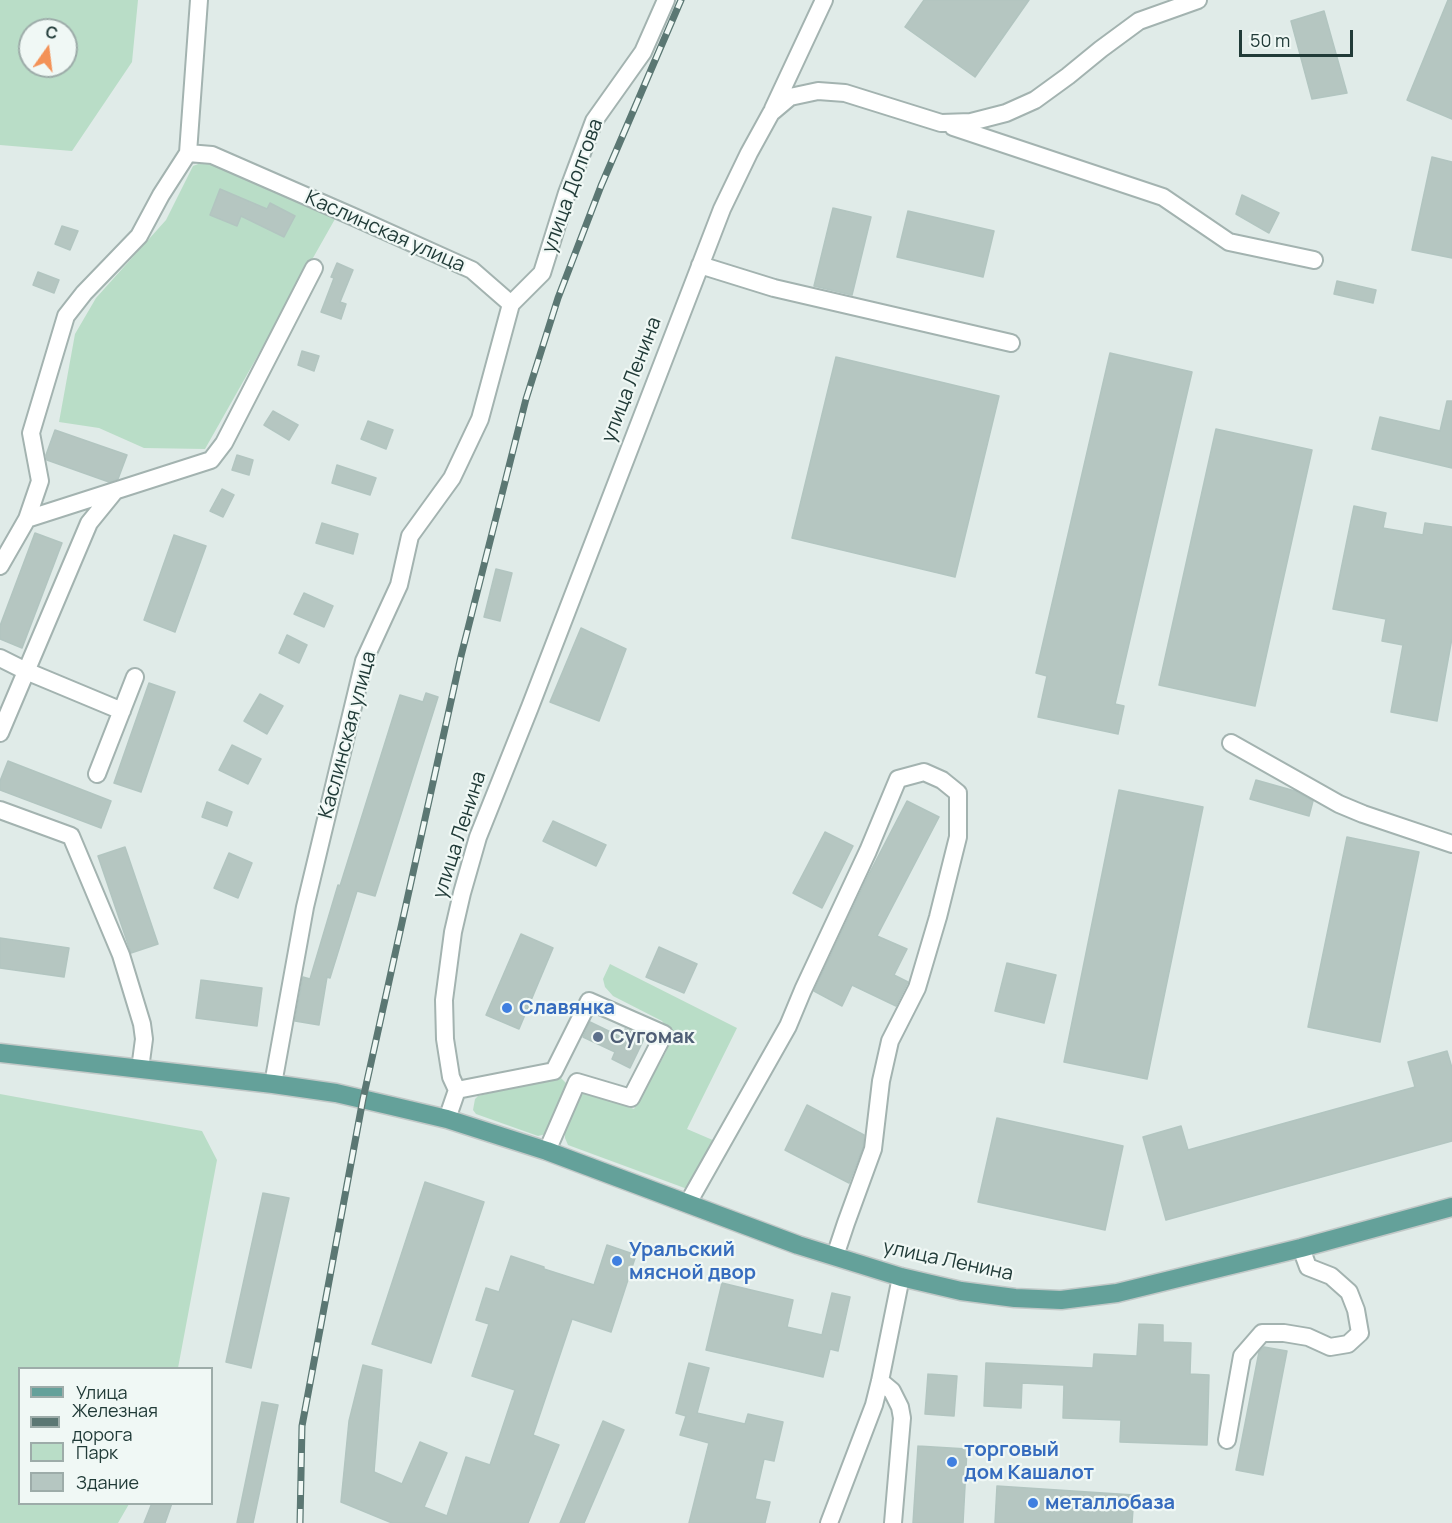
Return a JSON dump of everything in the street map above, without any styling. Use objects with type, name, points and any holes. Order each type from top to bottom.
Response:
[{"type":"main road","name":"улица Ленина","points":[[0,1053],[273,1084],[363,1099],[447,1119],[547,1151],[798,1245],[901,1277],[961,1291],[1015,1298],[1061,1300],[1117,1293],[1301,1248],[1452,1207]]},
{"type":"street","points":[[2,556],[27,519],[40,481],[31,433],[66,316],[84,293],[139,236],[161,195],[188,153],[200,0]]},
{"type":"street","name":"улица Долгова","points":[[511,304],[542,273],[567,193],[594,121],[643,52],[666,0]]},
{"type":"street","points":[[771,112],[824,0]]},
{"type":"street","name":"улица Ленина","points":[[457,1090],[451,1077],[445,1038],[444,1000],[453,932],[475,848],[722,209],[771,112],[790,97],[818,91],[845,93],[941,123],[971,122],[1006,113],[1035,100],[1139,21],[1198,0]]},
{"type":"street","points":[[941,123],[1163,197],[1229,242],[1314,260]]},
{"type":"street","name":"Каслинская улица","points":[[188,153],[212,155],[472,270],[511,304],[480,419],[452,478],[410,536],[399,585],[364,661],[305,907],[273,1084]]},
{"type":"street","points":[[700,266],[774,288],[1011,343]]},
{"type":"street","points":[[27,519],[212,460],[224,443],[314,268]]},
{"type":"street","points":[[0,733],[89,523],[115,491]]},
{"type":"street","points":[[0,658],[122,711]]},
{"type":"street","points":[[97,774],[135,677]]},
{"type":"street","points":[[1231,743],[1339,804],[1452,844]]},
{"type":"street","points":[[688,1203],[788,1026],[868,851],[898,779],[924,772],[942,780],[958,793],[958,837],[917,988],[890,1041],[881,1081],[873,1149],[836,1256]]},
{"type":"street","points":[[0,810],[71,836],[121,955],[132,989],[144,1039],[140,1069]]},
{"type":"street","points":[[447,1119],[457,1090],[554,1071],[589,1001],[664,1034],[631,1098],[577,1082],[547,1151]]},
{"type":"street","points":[[1227,1440],[1242,1356],[1262,1333],[1284,1333],[1308,1337],[1330,1347],[1348,1344],[1360,1334],[1356,1310],[1349,1292],[1331,1276],[1308,1267],[1301,1248]]},
{"type":"street","points":[[829,1523],[874,1405],[901,1277]]},
{"type":"street","points":[[880,1381],[892,1391],[900,1407],[902,1418],[893,1523]]},
{"type":"green space","points":[[0,0],[138,0],[132,62],[72,151],[0,145]]},
{"type":"green space","points":[[206,161],[335,219],[205,449],[144,448],[99,428],[59,422],[75,334],[96,298],[166,220],[193,166]]},
{"type":"green space","points":[[610,964],[737,1028],[687,1129],[715,1141],[690,1190],[568,1145],[565,1138],[565,1131],[578,1099],[583,1094],[590,1093],[634,1109],[666,1052],[670,1037],[662,1021],[613,996],[605,987],[603,979]]},
{"type":"green space","points":[[555,1077],[561,1078],[566,1083],[567,1089],[546,1134],[538,1136],[476,1114],[473,1110],[475,1099],[478,1096]]},
{"type":"green space","points":[[0,1094],[202,1131],[217,1160],[178,1367],[18,1367],[18,1505],[128,1505],[118,1523],[0,1523]]},
{"type":"building","points":[[924,0],[1029,0],[975,77],[905,27]]},
{"type":"building","points":[[1448,0],[1452,0],[1452,119],[1407,100]]},
{"type":"building","points":[[1324,11],[1347,93],[1312,99],[1291,21]]},
{"type":"building","points":[[1432,157],[1452,162],[1452,258],[1412,250]]},
{"type":"building","points":[[220,189],[267,209],[270,203],[295,216],[284,237],[241,216],[237,226],[210,215]]},
{"type":"building","points":[[1242,195],[1279,213],[1269,233],[1236,214]]},
{"type":"building","points":[[833,208],[871,217],[852,295],[814,286]]},
{"type":"building","points":[[908,211],[994,231],[983,277],[897,257]]},
{"type":"building","points":[[62,226],[78,231],[70,250],[55,244]]},
{"type":"building","points":[[337,263],[353,270],[340,302],[346,304],[341,319],[321,312],[334,278],[331,277]]},
{"type":"building","points":[[38,272],[59,280],[54,293],[33,285]]},
{"type":"building","points":[[1337,281],[1376,290],[1373,303],[1334,294]]},
{"type":"building","points":[[302,351],[319,356],[314,371],[298,365]]},
{"type":"building","points":[[1110,353],[1192,372],[1115,704],[1124,706],[1118,734],[1038,717],[1047,676],[1036,673]]},
{"type":"building","points":[[836,357],[999,396],[955,577],[792,538]]},
{"type":"building","points":[[1447,401],[1452,401],[1452,468],[1372,449],[1380,417],[1440,431]]},
{"type":"building","points":[[273,411],[298,425],[289,440],[264,425]]},
{"type":"building","points":[[368,421],[393,430],[386,449],[361,439]]},
{"type":"building","points":[[1216,429],[1312,450],[1255,706],[1159,685]]},
{"type":"building","points":[[55,430],[127,455],[118,479],[109,482],[47,460],[46,455]]},
{"type":"building","points":[[237,455],[253,460],[249,475],[232,470]]},
{"type":"building","points":[[337,465],[376,478],[370,495],[332,483]]},
{"type":"building","points":[[222,489],[234,495],[223,517],[210,511]]},
{"type":"building","points":[[1354,506],[1386,513],[1383,528],[1423,535],[1425,523],[1452,527],[1452,638],[1437,721],[1391,712],[1403,645],[1382,641],[1386,619],[1333,609]]},
{"type":"building","points":[[322,523],[358,534],[353,554],[316,543]]},
{"type":"building","points":[[35,533],[62,543],[22,648],[0,639],[0,626]]},
{"type":"building","points":[[174,535],[206,546],[175,632],[144,620]]},
{"type":"building","points":[[496,569],[512,573],[500,621],[484,617]]},
{"type":"building","points":[[304,593],[333,606],[324,627],[294,614]]},
{"type":"building","points":[[581,628],[626,649],[599,721],[550,702]]},
{"type":"building","points":[[287,635],[307,645],[299,663],[279,653]]},
{"type":"building","points":[[149,683],[175,692],[141,792],[114,783]]},
{"type":"building","points":[[426,693],[438,697],[375,896],[357,891],[330,978],[327,977],[319,1025],[295,1021],[303,977],[310,979],[400,695],[423,702]]},
{"type":"building","points":[[260,694],[283,706],[267,734],[244,721]]},
{"type":"building","points":[[232,745],[261,759],[248,784],[219,770]]},
{"type":"building","points":[[8,761],[111,801],[101,828],[0,790],[0,781]]},
{"type":"building","points":[[1256,780],[1295,791],[1313,801],[1309,816],[1250,799]]},
{"type":"building","points":[[1119,790],[1203,807],[1147,1079],[1064,1062]]},
{"type":"building","points":[[907,801],[939,817],[877,936],[907,949],[894,975],[908,982],[896,1006],[852,985],[842,1006],[814,991],[868,876]]},
{"type":"building","points":[[207,802],[232,812],[227,826],[202,817]]},
{"type":"building","points":[[553,821],[606,845],[596,866],[543,841]]},
{"type":"building","points":[[825,832],[853,846],[822,908],[793,893]]},
{"type":"building","points":[[1347,837],[1419,852],[1380,1042],[1308,1027]]},
{"type":"building","points":[[125,847],[158,944],[131,953],[98,856]]},
{"type":"building","points":[[229,853],[252,863],[238,898],[214,888]]},
{"type":"building","points":[[521,934],[553,948],[519,1029],[486,1015]]},
{"type":"building","points":[[0,938],[69,948],[64,977],[0,968]]},
{"type":"building","points":[[659,947],[697,964],[684,993],[646,977]]},
{"type":"building","points":[[1007,963],[1056,975],[1044,1023],[995,1011]]},
{"type":"building","points":[[201,980],[262,988],[257,1026],[196,1018]]},
{"type":"building","points":[[590,1022],[621,1037],[625,1029],[644,1039],[630,1068],[612,1059],[615,1052],[583,1037]]},
{"type":"building","points":[[1447,1051],[1452,1068],[1452,1141],[1166,1220],[1143,1137],[1181,1126],[1188,1150],[1415,1087],[1408,1062]]},
{"type":"building","points":[[807,1105],[864,1135],[863,1147],[849,1183],[785,1150]]},
{"type":"building","points":[[997,1118],[1123,1146],[1105,1230],[978,1202]]},
{"type":"building","points":[[425,1182],[484,1202],[431,1363],[372,1344]]},
{"type":"building","points":[[263,1193],[289,1198],[251,1368],[226,1362]]},
{"type":"building","points":[[607,1245],[636,1255],[611,1332],[572,1319],[533,1435],[559,1445],[528,1523],[392,1523],[341,1502],[349,1421],[363,1365],[382,1370],[374,1472],[402,1484],[420,1442],[447,1453],[424,1507],[447,1516],[466,1457],[490,1465],[515,1390],[472,1376],[489,1324],[476,1320],[486,1288],[499,1292],[511,1256],[594,1285]]},
{"type":"building","points":[[722,1283],[793,1300],[787,1327],[822,1335],[832,1293],[850,1297],[838,1351],[830,1349],[823,1377],[706,1350]]},
{"type":"building","points":[[1139,1324],[1163,1325],[1163,1342],[1191,1343],[1190,1374],[1209,1375],[1207,1445],[1120,1442],[1121,1420],[1063,1418],[1064,1385],[1022,1383],[1021,1408],[984,1406],[986,1363],[1093,1368],[1094,1354],[1137,1356]]},
{"type":"building","points":[[1264,1347],[1287,1351],[1263,1475],[1236,1470],[1259,1352]]},
{"type":"building","points":[[689,1363],[709,1368],[697,1413],[745,1424],[748,1414],[783,1422],[774,1461],[764,1459],[755,1499],[770,1502],[765,1523],[689,1523],[709,1443],[680,1435],[686,1416],[676,1413]]},
{"type":"building","points":[[928,1374],[957,1376],[954,1416],[925,1414]]},
{"type":"building","points":[[262,1402],[278,1405],[253,1523],[237,1523]]},
{"type":"building","points":[[603,1421],[624,1430],[584,1523],[560,1523]]},
{"type":"building","points":[[918,1446],[967,1449],[963,1523],[913,1523]]},
{"type":"building","points":[[997,1486],[1134,1495],[1132,1523],[995,1523]]},
{"type":"building","points":[[151,1505],[171,1505],[165,1523],[144,1523]]},
{"type":"railway","points":[[300,1523],[302,1426],[363,1099],[461,656],[526,399],[558,298],[601,186],[681,0]]},
{"type":"place","name":"Славянка","points":[[507,1008]]},
{"type":"place","name":"Сугомак","points":[[598,1037]]},
{"type":"place","name":"Уральский мясной двор","points":[[617,1261]]},
{"type":"place","name":"торговый дом Кашалот","points":[[952,1462]]},
{"type":"place","name":"металлобаза","points":[[1033,1503]]}]
